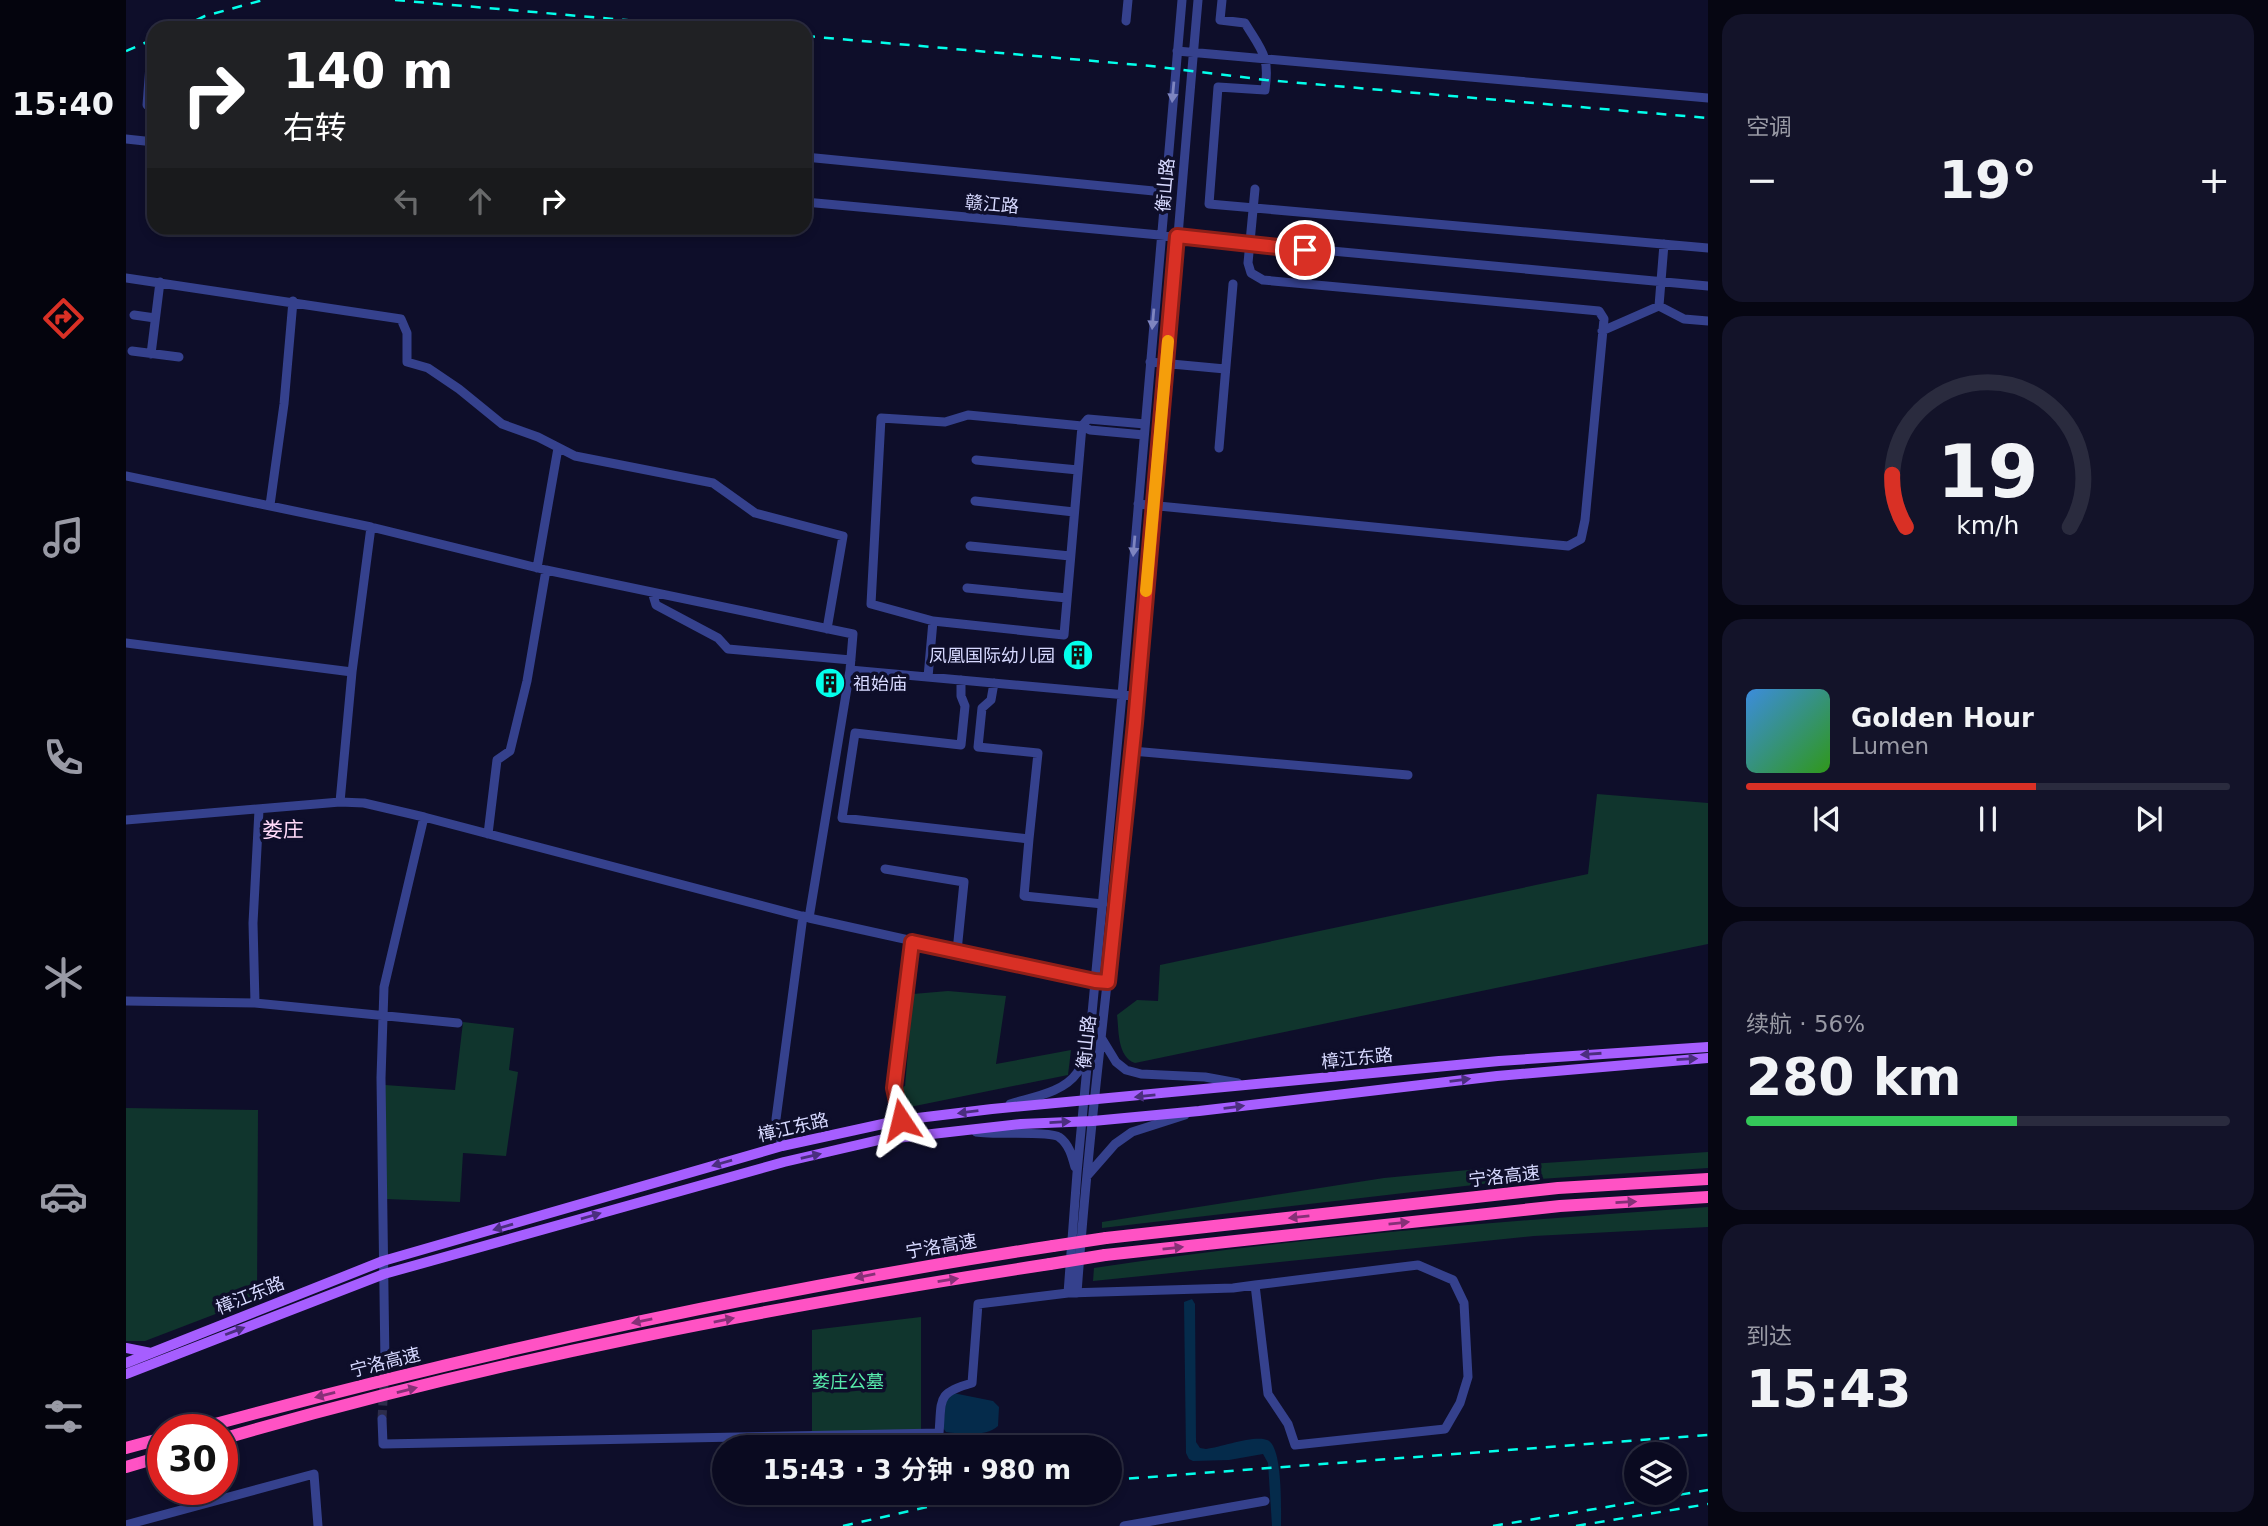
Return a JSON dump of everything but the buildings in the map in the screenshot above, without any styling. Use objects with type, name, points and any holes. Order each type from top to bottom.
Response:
[{"type":"highway","name":"宁洛高速","points":[[238,1419],[473,1359],[902,1269],[1105,1238],[1558,1188],[1708,1179]]},
{"type":"highway","name":"宁洛高速","points":[[238,1435],[463,1376],[631,1338],[907,1286],[1105,1255],[1560,1206],[1708,1197]]},
{"type":"highway","points":[[126,1448],[147,1442]]},
{"type":"highway","points":[[126,1467],[147,1461]]},
{"type":"main road","name":"樟江东路","points":[[126,1363],[383,1261],[782,1146],[901,1120],[1499,1061],[1708,1047]]},
{"type":"main road","name":"樟江东路","points":[[126,1374],[384,1274],[784,1162],[879,1140],[960,1130],[1199,1111],[1497,1076],[1708,1058]]},
{"type":"main road","points":[[126,1348],[151,1353]]},
{"type":"street","points":[[1126,21],[1128,0]]},
{"type":"street","name":"衡山路","points":[[1091,1102],[1090,1037],[1182,0]]},
{"type":"street","name":"衡山路","points":[[1073,1293],[1081,1175],[1102,1039],[1132,751],[1198,0]]},
{"type":"street","points":[[1222,0],[1220,20],[1245,23],[1267,59],[1265,90],[1218,86],[1209,204],[1708,248]]},
{"type":"street","points":[[1177,51],[1708,99]]},
{"type":"street","points":[[126,139],[147,141]]},
{"type":"street","points":[[812,158],[1164,192]]},
{"type":"street","points":[[1138,504],[1568,546],[1581,539],[1604,319],[1599,311],[1263,280],[1251,273],[1248,263],[1255,189]]},
{"type":"street","name":"赣江路","points":[[812,203],[1708,286]]},
{"type":"street","points":[[1659,306],[1664,244]]},
{"type":"street","points":[[126,278],[401,318],[407,333],[407,362],[428,368],[459,389],[502,425],[538,437],[575,456],[713,483],[755,513],[843,536],[827,629]]},
{"type":"street","points":[[151,354],[160,282]]},
{"type":"street","points":[[1219,447],[1233,284]]},
{"type":"street","points":[[270,505],[284,404],[293,301]]},
{"type":"street","points":[[1602,331],[1659,306]]},
{"type":"street","points":[[1659,306],[1684,319],[1708,321]]},
{"type":"street","points":[[134,316],[155,318]]},
{"type":"street","points":[[132,351],[179,357]]},
{"type":"street","points":[[1150,362],[1225,369]]},
{"type":"street","points":[[1144,435],[1090,430],[1082,426],[968,415],[945,422],[881,418],[871,604],[933,621],[1063,635],[1082,426],[1088,419],[1145,424]]},
{"type":"street","points":[[488,834],[497,760],[510,751],[527,681],[558,448]]},
{"type":"street","points":[[976,460],[1078,470]]},
{"type":"street","points":[[126,476],[371,527],[652,593],[853,634],[850,670],[806,917],[776,1119],[782,1146]]},
{"type":"street","points":[[975,502],[1074,512]]},
{"type":"street","points":[[340,802],[352,673],[371,527]]},
{"type":"street","points":[[970,546],[1070,556]]},
{"type":"street","points":[[967,588],[1067,598]]},
{"type":"street","points":[[652,593],[656,605],[718,638],[728,649],[851,660]]},
{"type":"street","points":[[928,677],[933,621]]},
{"type":"street","points":[[126,643],[352,673]]},
{"type":"street","points":[[850,670],[1137,696]]},
{"type":"street","points":[[961,680],[961,696],[965,706],[961,745]]},
{"type":"street","points":[[978,747],[982,708],[991,700],[994,683]]},
{"type":"street","points":[[1029,839],[842,818],[855,733],[1038,753],[1024,896],[1103,904]]},
{"type":"street","points":[[1132,751],[1408,775]]},
{"type":"street","points":[[126,821],[340,802],[364,803],[806,917],[912,942],[1108,982]]},
{"type":"street","points":[[255,1003],[253,923],[259,810]]},
{"type":"street","points":[[385,1364],[382,1015],[384,987],[424,817]]},
{"type":"street","points":[[885,869],[964,882],[957,951]]},
{"type":"street","points":[[901,1120],[894,1088],[912,942]]},
{"type":"street","points":[[126,1001],[255,1003],[458,1023]]},
{"type":"street","points":[[992,1109],[1054,1090],[1072,1079],[1079,1071],[1090,1037]]},
{"type":"street","points":[[1102,1039],[1116,1062],[1126,1070],[1205,1077],[1250,1086]]},
{"type":"street","points":[[960,1130],[994,1135],[1053,1134],[1062,1139],[1070,1150],[1081,1175],[1132,1132],[1199,1111]]},
{"type":"street","points":[[382,1419],[383,1444],[939,1433],[942,1399],[951,1389],[972,1383],[978,1304],[1073,1293],[1255,1285],[1418,1265],[1453,1280],[1464,1303],[1468,1377],[1460,1403],[1445,1429],[1295,1445],[1288,1424],[1268,1394],[1255,1285]]},
{"type":"street","points":[[131,1525],[314,1474],[318,1526]]},
{"type":"street","points":[[1124,1526],[1265,1501]]},
{"type":"green space","points":[[1597,794],[1708,803],[1708,944],[1135,1063],[1125,1055],[1120,1042],[1117,1015],[1137,1000],[1158,1001],[1160,965],[1588,874]]},
{"type":"green space","points":[[948,991],[1006,996],[996,1064],[1071,1050],[1068,1075],[905,1108],[900,1088],[905,1086],[913,994]]},
{"type":"green space","points":[[463,1022],[514,1028],[509,1070],[518,1072],[506,1156],[463,1153],[460,1202],[386,1199],[385,1085],[455,1090]]},
{"type":"green space","points":[[126,1108],[258,1110],[257,1298],[145,1341],[126,1341]]},
{"type":"green space","points":[[1708,1152],[1708,1168],[1508,1181],[1102,1228],[1102,1222],[1384,1178],[1530,1164]]},
{"type":"green space","points":[[1708,1207],[1708,1227],[1534,1236],[1093,1281],[1094,1268],[1247,1247],[1477,1224]]},
{"type":"green space","name":"娄庄公墓","points":[[921,1317],[921,1430],[812,1432],[812,1330]]},
{"type":"water","points":[[1192,1299],[1195,1304],[1196,1442],[1200,1448],[1206,1449],[1254,1439],[1267,1440],[1272,1444],[1280,1479],[1281,1526],[1272,1526],[1268,1463],[1263,1454],[1229,1460],[1193,1461],[1186,1453],[1184,1302]]},
{"type":"water","points":[[953,1393],[993,1401],[999,1407],[998,1426],[981,1433],[946,1432],[943,1428],[946,1399]]},
{"type":"tunnel","points":[[382,1419],[385,1364]]},
{"type":"railway","points":[[194,21],[263,0]]},
{"type":"railway","points":[[395,0],[637,21]]},
{"type":"railway","points":[[812,37],[1151,66],[1266,80],[1708,118]]},
{"type":"railway","points":[[126,51],[147,42]]},
{"type":"railway","points":[[1122,1479],[1708,1435]]},
{"type":"railway","points":[[1493,1526],[1708,1490]]},
{"type":"railway","points":[[1576,1526],[1708,1504]]},
{"type":"railway","points":[[843,1526],[936,1505]]},
{"type":"slow traffic","points":[[1146,591],[1168,341]]},
{"type":"place","name":"凤凰国际幼儿园","points":[[1078,655]]},
{"type":"place","name":"祖始庙","points":[[830,683]]},
{"type":"district","name":"娄庄","points":[[283,830]]},
{"type":"route","points":[[901,1120],[894,1088],[912,942],[1108,982],[1135,723],[1177,236],[1305,250]]}]
